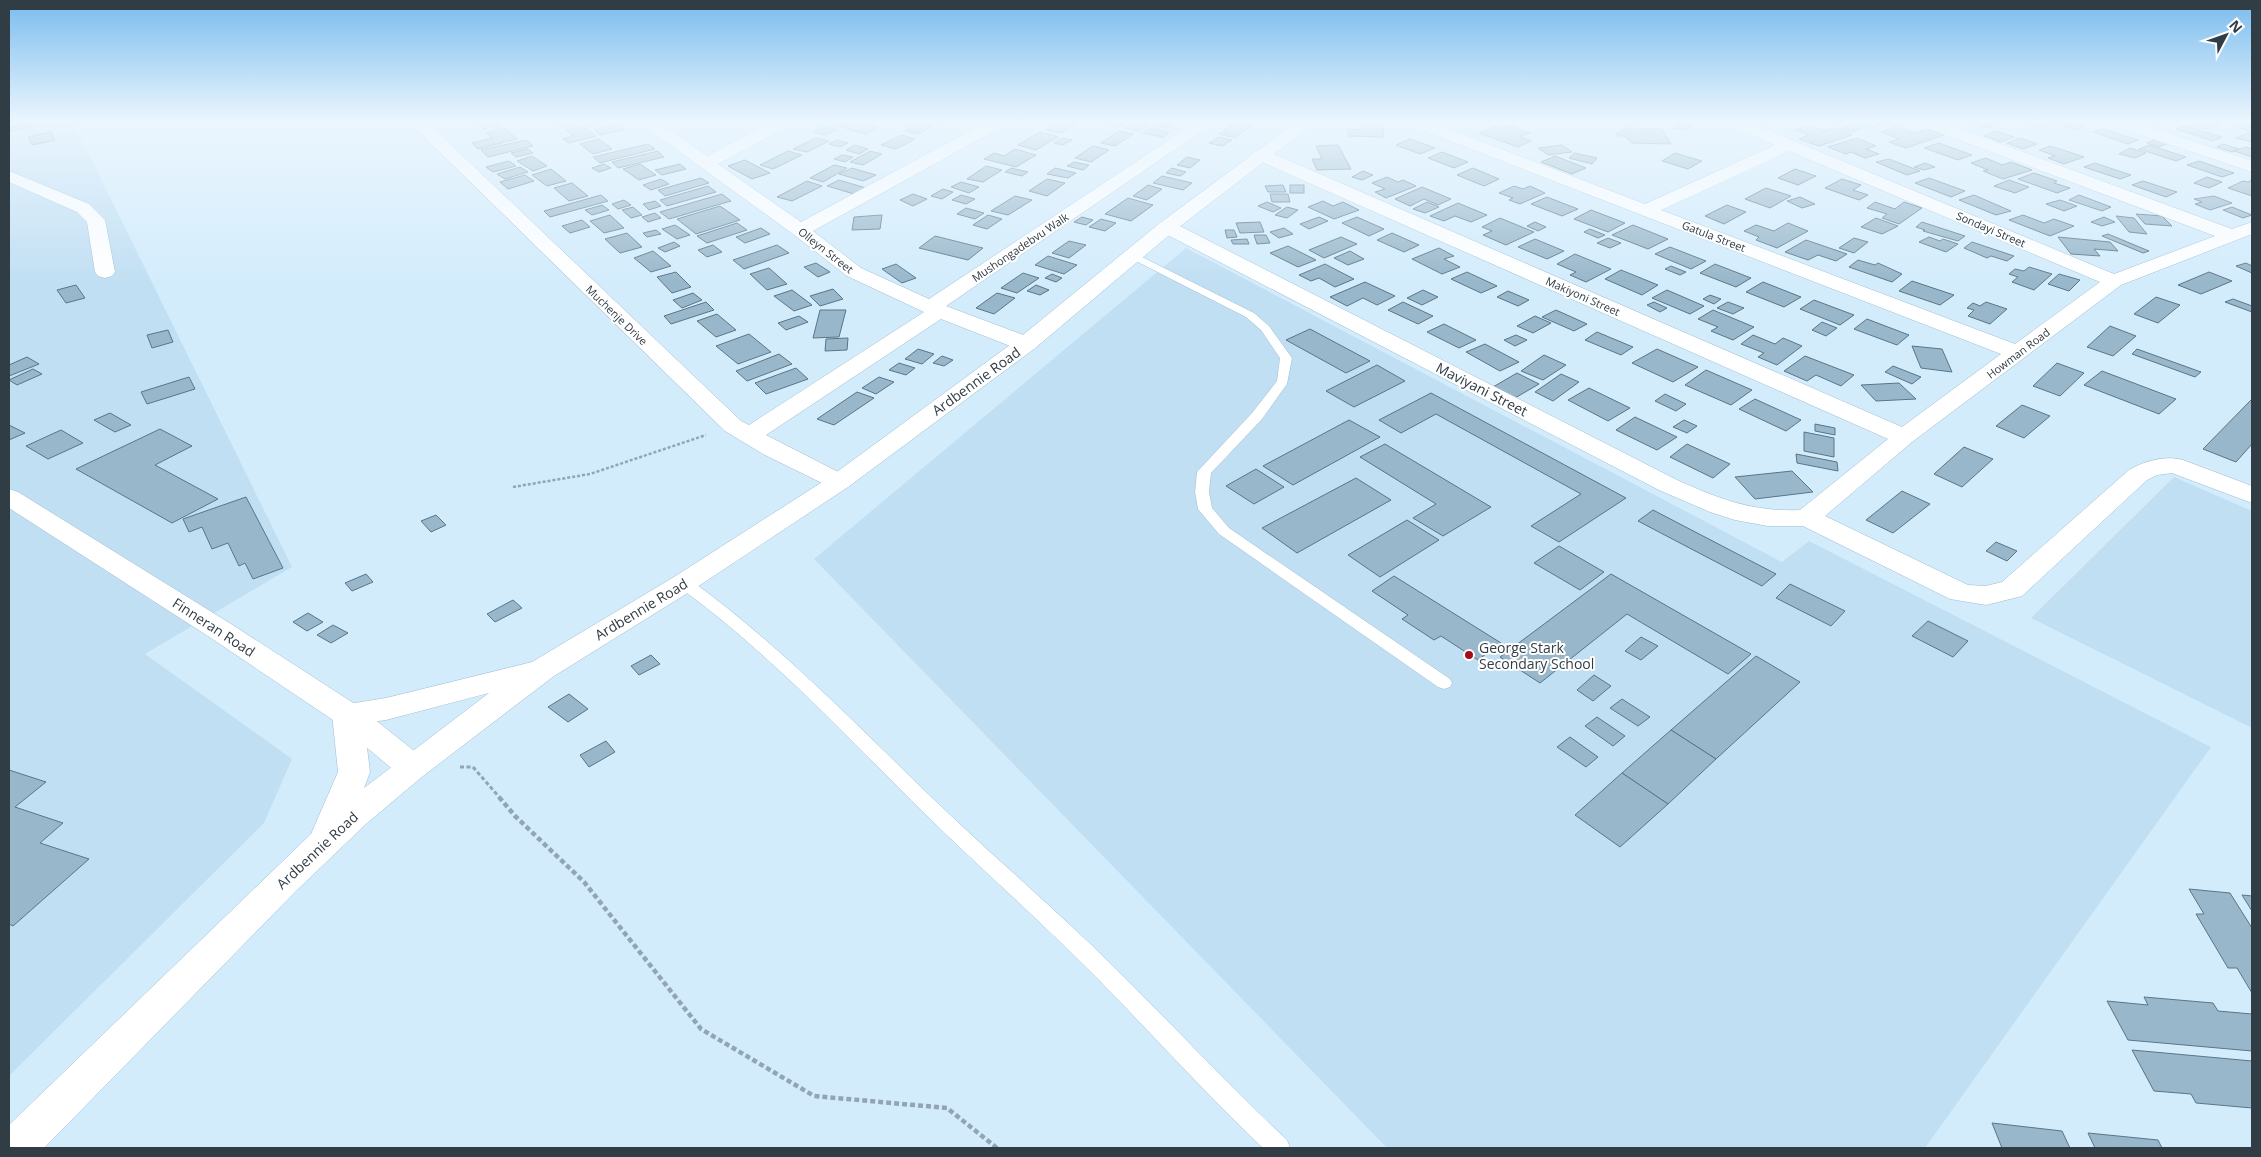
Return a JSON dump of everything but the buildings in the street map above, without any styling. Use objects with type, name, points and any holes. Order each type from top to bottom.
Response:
[{"type":"street","name":"Muchenje Drive","points":[[472,174],[742,430],[772,449],[839,482]]},
{"type":"street","name":"Olleyn Street","points":[[719,174],[800,230],[854,272],[935,309],[1026,344]]},
{"type":"street","points":[[800,230],[903,174]]},
{"type":"street","name":"Mushongadebvu Walk","points":[[742,430],[935,309],[1131,174]]},
{"type":"street","name":"Ardbennie Road","points":[[15,1148],[324,842],[412,767],[543,669],[684,583],[839,482],[1026,344],[1132,255],[1236,174]]},
{"type":"street","name":"Makiyoni Street","points":[[1304,174],[1904,437]]},
{"type":"street","name":"Gatula Street","points":[[1552,174],[2018,353]]},
{"type":"street","points":[[1646,210],[1725,174]]},
{"type":"street","name":"Sondayi Street","points":[[1858,174],[2114,281]]},
{"type":"street","points":[[2076,174],[2243,232]]},
{"type":"street","points":[[9,176],[83,208],[96,220],[105,272]]},
{"type":"street","name":"Maviyani Street","points":[[1167,227],[1668,485],[1718,508],[1755,518],[1780,520],[1807,518]]},
{"type":"street","name":"Howman Road","points":[[1807,518],[1904,437],[2114,281],[2243,232]]},
{"type":"street","points":[[1807,518],[1960,592],[1975,596],[1990,596],[2012,589],[2138,475],[2151,468],[2174,465],[2252,495]]},
{"type":"street","name":"Finneran Road","points":[[9,497],[348,714],[412,767]]},
{"type":"street","points":[[324,842],[354,772],[348,714],[386,709],[543,669]]},
{"type":"lane","points":[[1132,255],[1250,315],[1265,328],[1286,358],[1283,381],[1257,416],[1204,472],[1202,492],[1204,509],[1224,532],[1444,683]]},
{"type":"lane","points":[[684,583],[713,604],[761,647],[798,676],[941,818],[1104,971],[1224,1096],[1279,1148]]},
{"type":"path","points":[[513,487],[590,474],[742,430]]},
{"type":"path","points":[[412,767],[473,767],[515,816],[584,882],[701,1029],[814,1096],[947,1108],[996,1148]]},
{"type":"shaded area","points":[[9,174],[99,174],[292,567],[145,654],[292,759],[264,823],[9,1076]]},
{"type":"shaded area","name":"George Stark Secondary School","points":[[1186,248],[1782,562],[1809,541],[2211,747],[1925,1148],[1387,1148],[814,559]]},
{"type":"shaded area","points":[[2174,477],[2252,511],[2252,728],[2031,618]]},
{"type":"place","name":"George Stark Secondary School","points":[[1469,655]]}]
